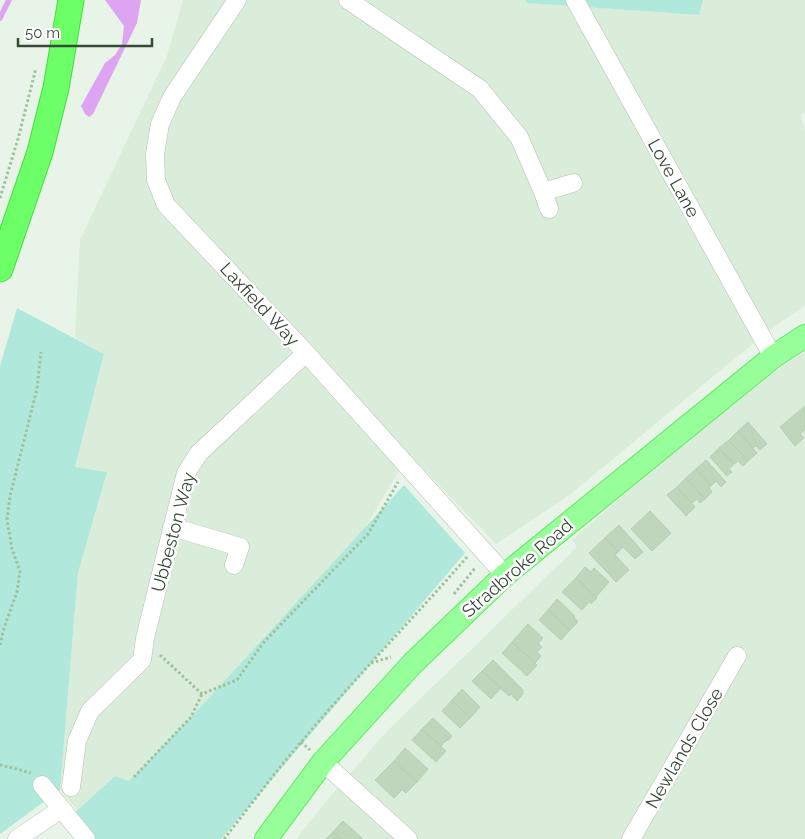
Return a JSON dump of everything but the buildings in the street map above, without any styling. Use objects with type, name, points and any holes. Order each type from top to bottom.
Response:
[{"type":"highway","points":[[0,269],[42,143],[56,88],[71,0]]},
{"type":"highway","points":[[0,244],[33,142],[66,25]]},
{"type":"main road","name":"Stradbroke Road","points":[[266,839],[323,762],[413,662],[505,575],[773,357],[805,336]]},
{"type":"street","name":"Laxfield Way","points":[[237,0],[172,97],[160,124],[155,154],[156,180],[166,205],[306,353],[505,575]]},
{"type":"street","name":"Love Lane","points":[[575,0],[773,357]]},
{"type":"street","points":[[359,3],[480,89],[519,137],[549,209]]},
{"type":"street","points":[[543,192],[573,183]]},
{"type":"street","name":"Ubbeston Way","points":[[71,787],[77,741],[90,711],[142,660],[145,638],[186,473],[199,453],[306,353]]},
{"type":"street","points":[[172,527],[240,547],[234,565]]},
{"type":"street","name":"Newlands Close","points":[[631,839],[736,656]]},
{"type":"street","points":[[323,762],[408,839]]},
{"type":"street","points":[[42,785],[86,839]]},
{"type":"street","points":[[17,839],[37,834],[61,809]]},
{"type":"path","points":[[0,198],[18,139],[38,60]]},
{"type":"path","points":[[0,645],[17,592],[20,571],[12,549],[7,520],[10,496],[37,389],[41,352]]},
{"type":"path","points":[[134,777],[192,716],[202,694],[237,680],[263,643],[368,534],[407,466]]},
{"type":"path","points":[[224,839],[301,742],[478,544]]},
{"type":"path","points":[[145,638],[161,656],[202,694]]},
{"type":"path","points":[[0,766],[31,773],[42,785]]},
{"type":"shaded area","points":[[105,0],[141,0],[137,23],[93,114],[89,117],[81,106],[105,63],[115,55],[122,44],[124,26]]},
{"type":"shaded area","points":[[183,0],[525,0],[527,3],[699,15],[703,0],[805,0],[805,114],[801,115],[805,131],[805,306],[773,327],[568,496],[496,544],[409,454],[365,528],[207,700],[129,781],[115,776],[77,810],[60,790],[78,573],[107,472],[75,467],[104,354],[75,338],[80,240],[167,56]]},
{"type":"shaded area","points":[[525,0],[703,0],[699,15],[527,3]]},
{"type":"shaded area","points":[[17,308],[104,354],[75,467],[107,472],[78,573],[60,790],[0,834],[0,366]]},
{"type":"shaded area","points":[[805,351],[805,839],[296,839],[386,732],[577,547],[572,540],[674,451],[771,375]]},
{"type":"shaded area","points":[[404,485],[465,553],[221,839],[93,839],[73,814],[115,776],[129,781],[207,700]]},
{"type":"waterway","points":[[0,18],[9,0]]}]
